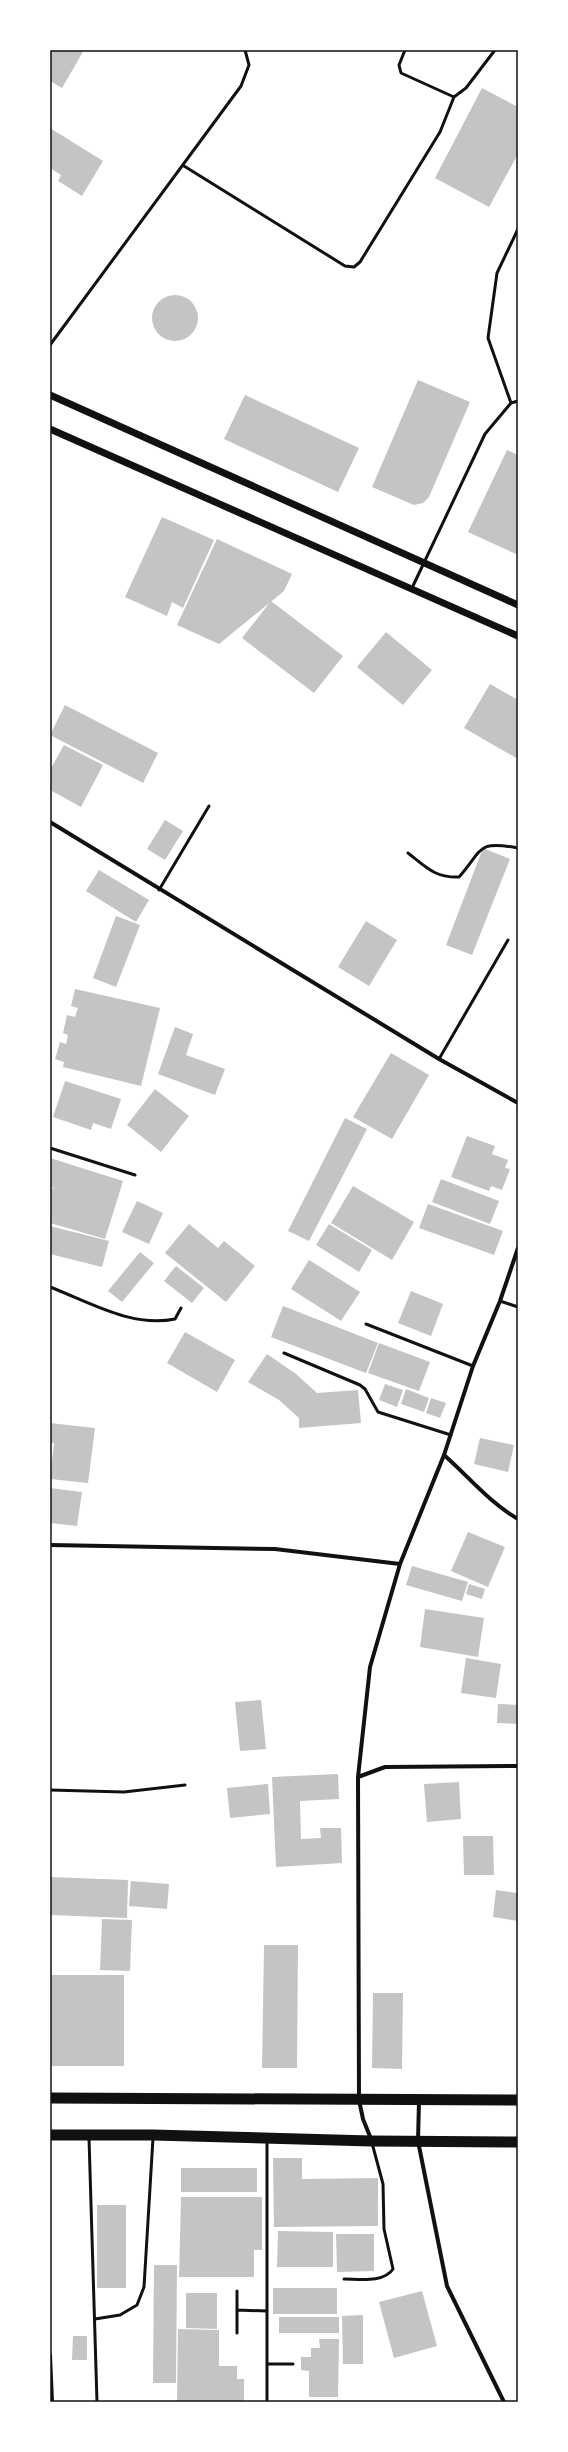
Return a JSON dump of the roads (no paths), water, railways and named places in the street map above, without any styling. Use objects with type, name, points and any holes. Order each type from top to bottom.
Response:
[{"type":"highway","points":[[50,2098],[518,2100]]},
{"type":"highway","points":[[50,2135],[89,2134],[266,2137],[371,2141],[518,2142]]},
{"type":"street","points":[[50,395],[518,605]]},
{"type":"street","points":[[50,429],[518,636]]},
{"type":"street","points":[[50,822],[159,890],[439,1059],[518,1103]]},
{"type":"street","points":[[371,2141],[363,2119],[359,2100],[358,1777],[370,1667],[400,1564],[444,1456],[473,1366],[500,1301],[518,1248]]},
{"type":"street","points":[[444,1456],[470,1478],[499,1509],[518,1519]]},
{"type":"street","points":[[50,1545],[275,1549],[400,1564]]},
{"type":"street","points":[[358,1777],[385,1767],[518,1766]]},
{"type":"street","points":[[419,2100],[418,2141],[449,2293],[504,2402]]},
{"type":"street","points":[[50,2355],[52,2402]]},
{"type":"lane","points":[[50,345],[184,166],[241,86],[249,65],[245,50]]},
{"type":"lane","points":[[405,50],[399,65],[401,73],[454,97]]},
{"type":"lane","points":[[184,166],[345,266],[354,267],[360,262],[440,132],[454,97],[466,88],[495,50]]},
{"type":"lane","points":[[511,403],[488,338],[497,273],[518,229]]},
{"type":"lane","points":[[412,588],[485,434],[511,403],[518,401]]},
{"type":"lane","points":[[159,890],[209,806]]},
{"type":"lane","points":[[408,853],[433,872],[444,877],[459,877],[479,849],[497,844],[518,848]]},
{"type":"lane","points":[[439,1059],[508,940]]},
{"type":"lane","points":[[50,1148],[135,1175]]},
{"type":"lane","points":[[50,1287],[133,1319],[158,1322],[174,1319],[181,1308]]},
{"type":"lane","points":[[500,1301],[518,1307]]},
{"type":"lane","points":[[366,1324],[473,1366]]},
{"type":"lane","points":[[284,1353],[365,1388],[378,1412],[451,1435]]},
{"type":"lane","points":[[50,1790],[124,1792],[185,1785]]},
{"type":"lane","points":[[89,2134],[98,2402]]},
{"type":"lane","points":[[95,2319],[120,2315],[137,2305],[144,2287],[153,2135]]},
{"type":"lane","points":[[266,2137],[267,2402]]},
{"type":"lane","points":[[344,2279],[382,2278],[389,2276],[393,2269],[384,2229],[384,2184],[371,2141]]},
{"type":"lane","points":[[236,2291],[237,2333]]},
{"type":"lane","points":[[237,2310],[267,2311]]},
{"type":"lane","points":[[267,2364],[293,2364]]}]
